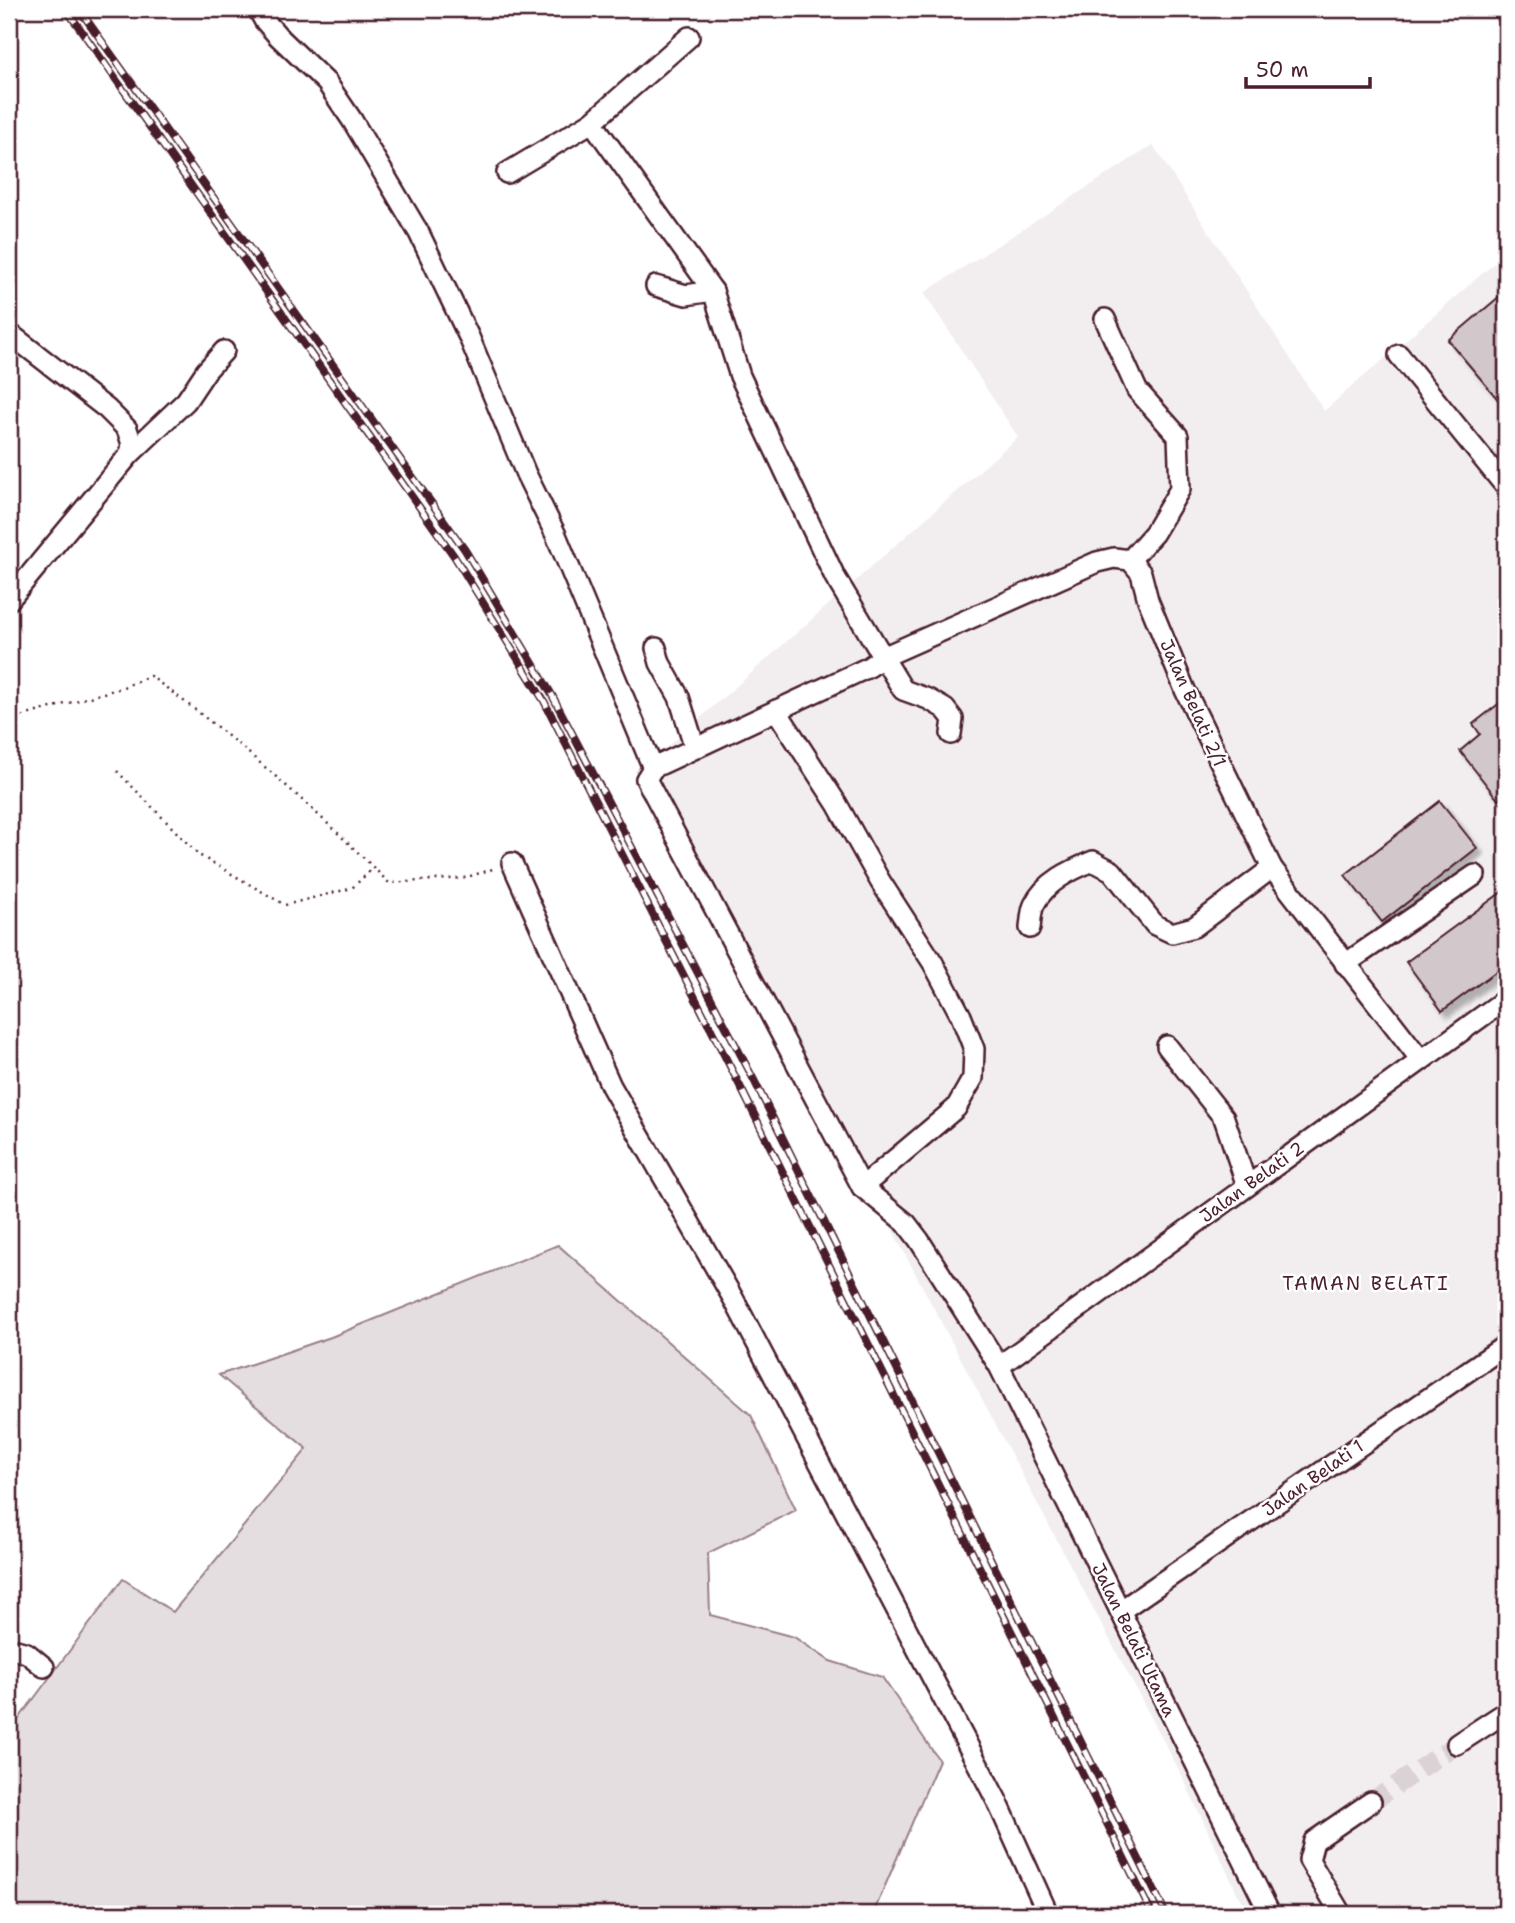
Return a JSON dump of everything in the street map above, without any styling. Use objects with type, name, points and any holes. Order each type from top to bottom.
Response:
[{"type":"street","points":[[257,9],[278,36],[327,83],[419,233],[469,337],[526,474],[556,535],[653,768]]},
{"type":"street","points":[[507,173],[592,122],[689,37]]},
{"type":"street","points":[[592,122],[713,291],[740,376],[835,577],[903,690],[928,699],[945,709],[953,719],[951,734]]},
{"type":"street","points":[[656,286],[686,295],[713,291]]},
{"type":"street","points":[[776,710],[837,804],[880,881],[933,963],[961,1016],[974,1049],[973,1078],[956,1108],[862,1187],[646,779],[653,768],[776,710],[869,667],[883,657],[1097,562],[1114,558],[1130,560],[1154,533],[1180,489],[1178,436],[1137,390],[1105,319]]},
{"type":"street","points":[[9,333],[107,409],[127,429],[132,444],[130,454]]},
{"type":"street","points":[[9,600],[130,454],[186,401],[206,371],[224,351]]},
{"type":"street","points":[[1399,355],[1506,487]]},
{"type":"street","name":"Jalan Belati 2/1","points":[[1130,560],[1141,573],[1148,600],[1185,690],[1272,868],[1421,1060]]},
{"type":"street","points":[[656,648],[660,663],[679,696],[695,748]]},
{"type":"street","points":[[1030,928],[1033,906],[1046,888],[1073,869],[1093,862],[1112,871],[1156,925],[1172,933],[1194,927],[1272,868]]},
{"type":"street","points":[[512,863],[611,1086],[733,1298],[997,1801],[1048,1914]]},
{"type":"street","points":[[1345,964],[1475,875]]},
{"type":"street","name":"Jalan Belati 2","points":[[999,1366],[1506,999]]},
{"type":"street","points":[[1167,1046],[1224,1118],[1247,1186]]},
{"type":"street","name":"Jalan Belati Utama","points":[[862,1187],[906,1223],[999,1366],[1270,1914]]},
{"type":"street","name":"Jalan Belati 1","points":[[1120,1611],[1506,1345]]},
{"type":"street","points":[[9,1648],[27,1653],[44,1667]]},
{"type":"street","points":[[1457,1744],[1506,1712]]},
{"type":"street","points":[[1340,1914],[1309,1860],[1314,1841],[1371,1802]]},
{"type":"path","points":[[9,720],[121,688],[150,676],[206,716],[389,883],[464,878],[512,863]]},
{"type":"path","points":[[117,771],[200,855],[285,905],[352,888],[373,867]]},
{"type":"shaded area","points":[[1153,145],[1324,411],[1506,253],[1506,1914],[1247,1914],[1181,1774],[646,766],[1018,437],[924,293]]},
{"type":"shaded area","points":[[558,1245],[751,1415],[796,1510],[708,1553],[710,1615],[794,1637],[830,1661],[882,1677],[939,1760],[873,1914],[9,1914],[9,1732],[123,1579],[173,1612],[307,1449],[219,1375],[331,1337]]},
{"type":"building","points":[[1506,291],[1506,409],[1448,340]]},
{"type":"building","points":[[1506,698],[1506,810],[1460,751],[1480,734],[1473,724]]},
{"type":"building","points":[[1440,801],[1477,848],[1382,922],[1345,875]]},
{"type":"building","points":[[1506,889],[1506,964],[1442,1011],[1406,962]]},
{"type":"tunnel","points":[[1371,1802],[1457,1744]]},
{"type":"railway","points":[[66,9],[454,556],[544,701],[741,1088],[1152,1914]]},
{"type":"railway","points":[[79,9],[465,550],[552,695],[754,1080],[1166,1914]]},
{"type":"district","name":"TAMAN BELATI","points":[[1366,1283]]}]
